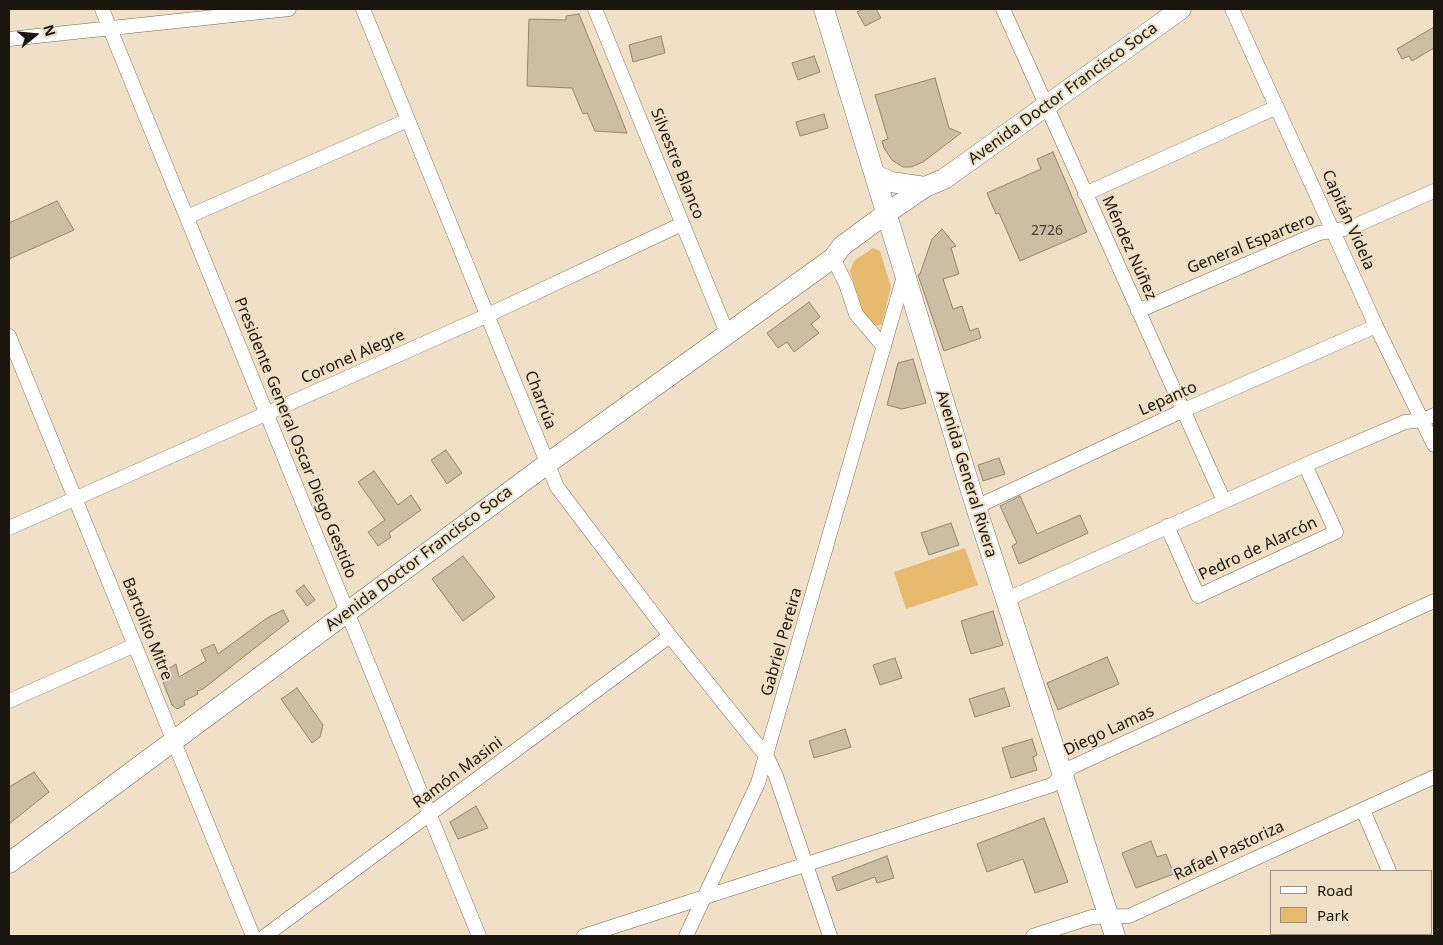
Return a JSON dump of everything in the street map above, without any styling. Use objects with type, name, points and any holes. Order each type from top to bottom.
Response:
[{"type":"street","name":"Presidente General Oscar Diego Gestido","points":[[102,9],[479,936]]},
{"type":"street","points":[[9,39],[289,9]]},
{"type":"street","name":"Charrúa","points":[[363,9],[557,487],[670,636],[767,757],[776,776],[807,864],[830,936]]},
{"type":"street","name":"Silvestre Blanco","points":[[595,9],[727,333]]},
{"type":"street","name":"Avenida General Rivera","points":[[824,9],[876,175],[904,276],[1005,600],[1063,773],[1114,936]]},
{"type":"street","name":"Méndez Núñez","points":[[1003,9],[1224,501]]},
{"type":"street","name":"Avenida Doctor Francisco Soca","points":[[9,863],[173,740],[727,333],[833,258],[848,254],[925,187],[944,179],[1182,9]]},
{"type":"street","name":"Capitán Videla","points":[[1232,9],[1376,326],[1429,417],[1434,445]]},
{"type":"street","points":[[1085,194],[1277,107]]},
{"type":"street","points":[[187,218],[408,120]]},
{"type":"street","points":[[876,175],[891,182],[925,187]]},
{"type":"street","name":"Avenida Doctor Francisco Soca","points":[[889,220],[931,196],[944,179]]},
{"type":"street","name":"General Espartero","points":[[1138,311],[1319,233],[1350,228],[1434,191]]},
{"type":"street","name":"Coronel Alegre","points":[[9,528],[488,315],[682,224]]},
{"type":"street","points":[[833,258],[846,284],[856,314],[884,347]]},
{"type":"street","name":"Gabriel Pereira","points":[[686,936],[758,783],[767,757],[904,276]]},
{"type":"street","name":"Lepanto","points":[[976,507],[1182,411],[1376,326]]},
{"type":"street","name":"Bartolito Mitre","points":[[9,336],[254,936]]},
{"type":"street","points":[[1005,600],[1305,465],[1405,422],[1429,417]]},
{"type":"street","name":"Pedro de Alarcón","points":[[1167,526],[1198,596],[1336,532],[1305,465]]},
{"type":"street","name":"Diego Lamas","points":[[584,936],[705,895],[1052,785],[1063,773],[1072,767],[1434,601]]},
{"type":"street","name":"Ramón Masini","points":[[265,936],[430,816],[670,636]]},
{"type":"street","points":[[9,702],[135,645]]},
{"type":"street","name":"Rafael Pastoriza","points":[[1033,936],[1092,917],[1129,916],[1434,777]]},
{"type":"street","points":[[1362,810],[1389,870]]},
{"type":"green space","points":[[873,248],[880,251],[891,287],[882,324],[878,326],[870,322],[864,315],[850,271],[854,261]]},
{"type":"green space","points":[[965,548],[978,585],[906,609],[894,572]]},
{"type":"building","points":[[863,9],[876,9],[881,18],[865,26],[857,12]]},
{"type":"building","points":[[579,14],[627,133],[595,131],[587,113],[583,114],[572,88],[527,86],[529,19],[566,20],[566,16]]},
{"type":"building","points":[[1434,27],[1434,48],[1412,61],[1409,56],[1402,59],[1397,49]]},
{"type":"building","points":[[661,36],[665,53],[633,62],[629,45]]},
{"type":"building","points":[[814,56],[820,72],[798,80],[792,63]]},
{"type":"building","points":[[935,78],[949,128],[961,133],[923,162],[911,167],[903,167],[892,160],[884,148],[882,141],[888,139],[875,95]]},
{"type":"building","points":[[824,114],[828,128],[800,136],[796,122]]},
{"type":"building","points":[[1053,152],[1087,232],[1020,261],[999,213],[996,214],[987,193],[1041,169],[1037,159]]},
{"type":"building","points":[[57,201],[74,230],[9,259],[9,223]]},
{"type":"building","points":[[942,229],[956,246],[951,248],[959,274],[943,279],[953,309],[962,306],[970,331],[978,328],[981,338],[944,351],[918,275],[920,274],[932,239]]},
{"type":"building","points":[[809,302],[820,317],[811,324],[819,333],[794,352],[787,342],[778,348],[767,333]]},
{"type":"building","points":[[913,359],[926,403],[902,409],[887,405],[898,363]]},
{"type":"building","points":[[446,450],[462,473],[447,484],[431,460]]},
{"type":"building","points":[[999,458],[1005,474],[983,481],[978,465]]},
{"type":"building","points":[[374,471],[398,505],[411,495],[421,510],[389,533],[391,537],[378,546],[368,532],[385,520],[358,482]]},
{"type":"building","points":[[1020,496],[1037,534],[1080,515],[1088,533],[1019,564],[1012,546],[1017,543],[1000,506]]},
{"type":"building","points":[[951,523],[959,545],[929,555],[921,533]]},
{"type":"building","points":[[463,556],[495,597],[463,621],[432,579]]},
{"type":"building","points":[[304,585],[315,600],[307,606],[296,591]]},
{"type":"building","points":[[283,610],[289,621],[203,689],[197,691],[198,694],[184,701],[185,705],[177,709],[172,705],[160,674],[176,664],[179,677],[206,661],[201,650],[214,644],[218,654],[267,618]]},
{"type":"building","points":[[993,611],[1003,645],[971,654],[961,621]]},
{"type":"building","points":[[1107,657],[1119,684],[1058,710],[1047,683]]},
{"type":"building","points":[[895,658],[902,678],[880,685],[873,665]]},
{"type":"building","points":[[297,688],[323,725],[320,737],[312,743],[281,699]]},
{"type":"building","points":[[1004,688],[1010,706],[975,717],[969,699]]},
{"type":"building","points":[[845,729],[851,747],[814,758],[809,741]]},
{"type":"building","points":[[1032,739],[1037,755],[1033,757],[1037,770],[1011,778],[1002,748]]},
{"type":"building","points":[[34,772],[49,792],[9,824],[9,787]]},
{"type":"building","points":[[476,806],[488,828],[458,839],[450,822]]},
{"type":"building","points":[[1044,818],[1068,882],[1035,893],[1023,859],[987,872],[977,844]]},
{"type":"building","points":[[1151,841],[1157,857],[1166,854],[1174,874],[1136,888],[1122,853]]},
{"type":"building","points":[[887,856],[894,878],[877,883],[875,877],[837,891],[832,877]]}]
